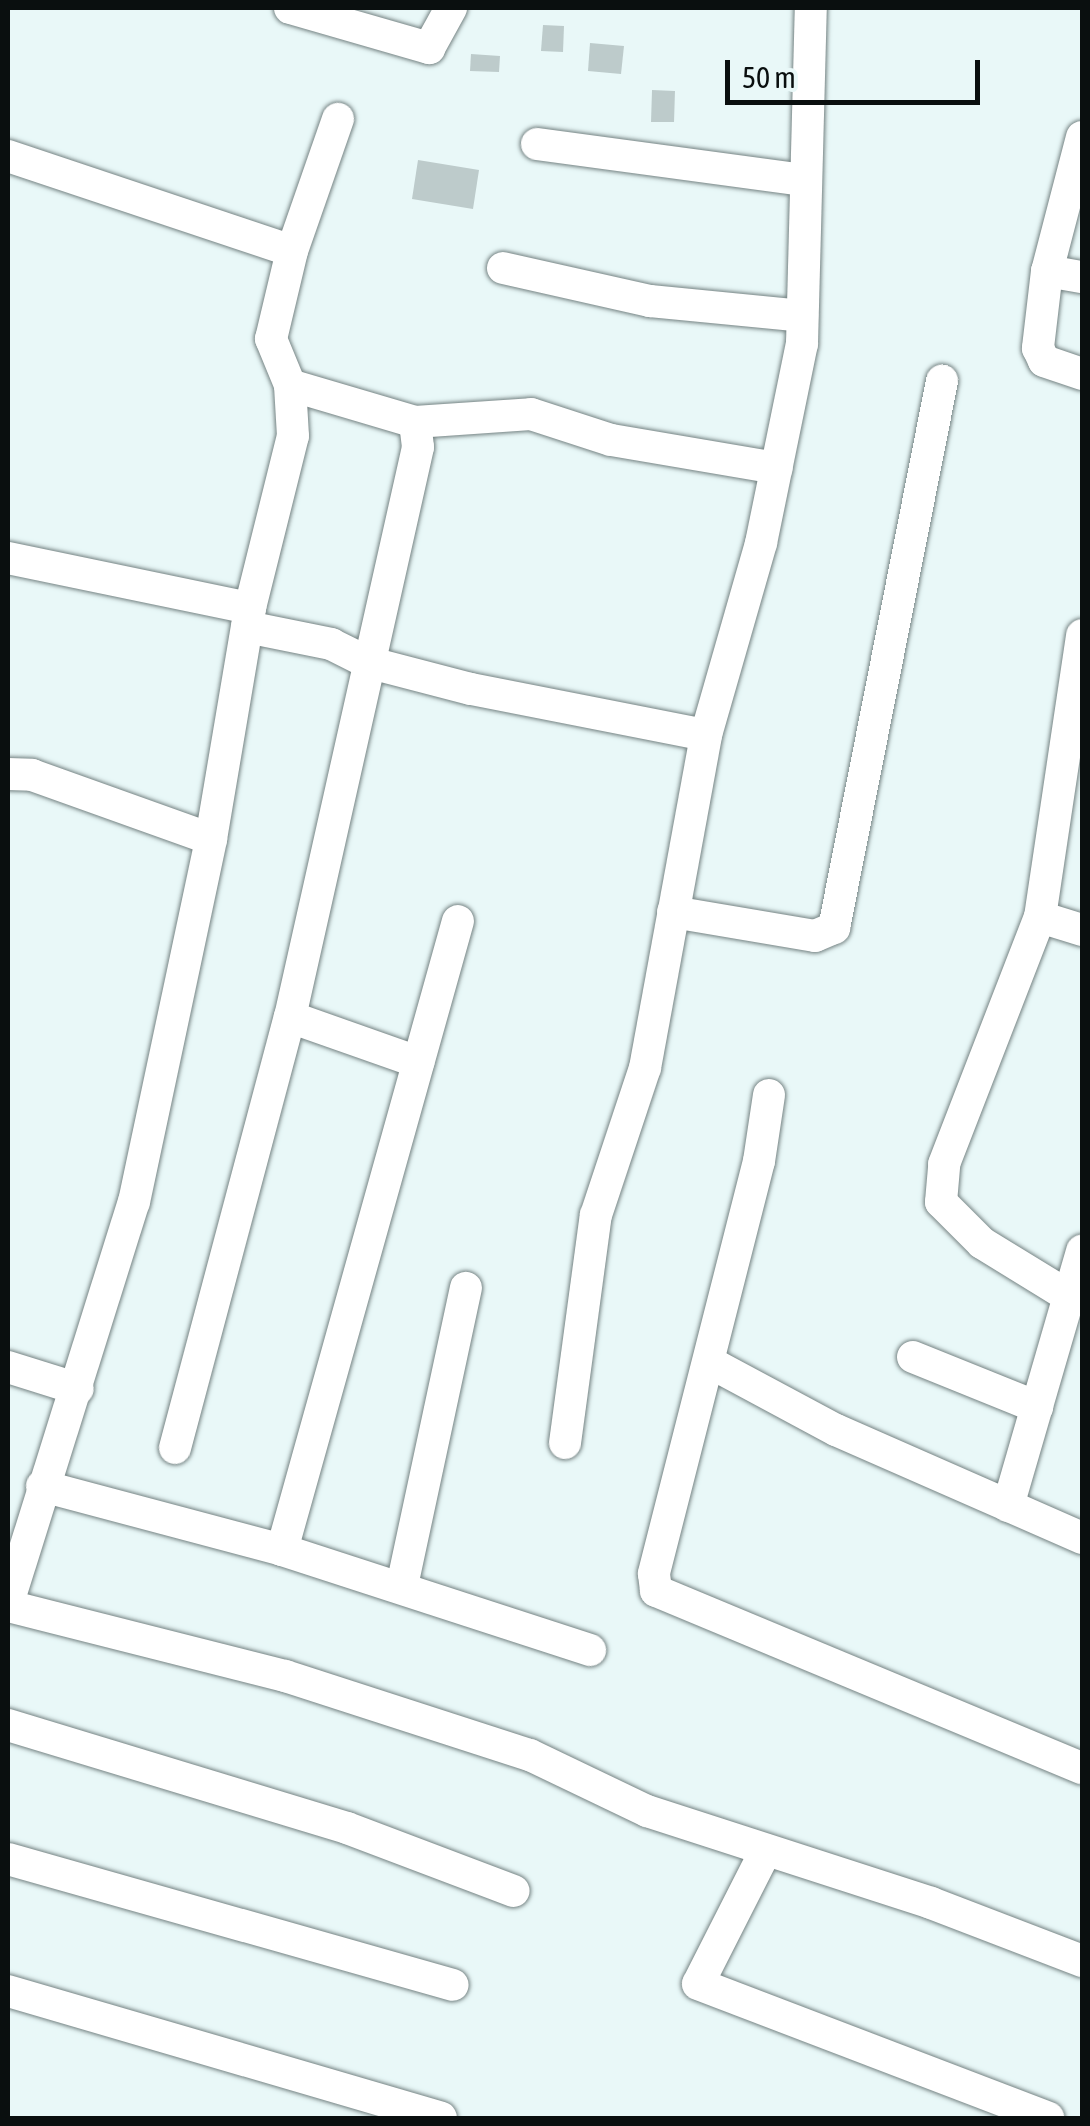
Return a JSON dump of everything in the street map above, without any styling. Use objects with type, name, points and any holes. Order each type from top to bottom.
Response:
[{"type":"street","points":[[290,8],[429,48],[450,8]]},
{"type":"street","points":[[565,1443],[596,1214],[645,1068],[706,735],[777,468],[802,316],[802,180],[811,8]]},
{"type":"street","points":[[338,119],[292,251],[271,339],[290,386],[293,436],[249,617],[211,838],[134,1202],[78,1389],[42,1486],[8,1605],[285,1676],[530,1755],[647,1811],[1082,1961]]},
{"type":"street","points":[[1082,137],[1047,271],[1038,348],[1044,361],[1082,374]]},
{"type":"street","points":[[537,144],[802,180]]},
{"type":"street","points":[[8,156],[292,251]]},
{"type":"street","points":[[503,268],[650,302],[802,316]]},
{"type":"street","points":[[1047,271],[1082,277]]},
{"type":"street","points":[[673,912],[815,936],[834,928],[942,381]]},
{"type":"street","points":[[290,386],[415,422],[531,414],[610,440],[777,468]]},
{"type":"street","points":[[175,1448],[290,1017],[418,448],[415,422]]},
{"type":"street","points":[[8,558],[249,617],[331,644],[367,662],[582,714],[706,735]]},
{"type":"street","points":[[1070,1297],[982,1243],[940,1202],[944,1164],[1040,917],[1082,636]]},
{"type":"street","points":[[8,774],[32,775],[211,838]]},
{"type":"street","points":[[1040,917],[1082,930]]},
{"type":"street","points":[[282,1550],[458,922]]},
{"type":"street","points":[[290,1017],[418,1062]]},
{"type":"street","points":[[769,1095],[709,1362],[654,1574],[656,1591],[1082,1768]]},
{"type":"street","points":[[1008,1506],[1082,1251]]},
{"type":"street","points":[[402,1586],[466,1288]]},
{"type":"street","points":[[913,1356],[1038,1407]]},
{"type":"street","points":[[709,1362],[836,1430],[1082,1538]]},
{"type":"street","points":[[8,1366],[78,1389]]},
{"type":"street","points":[[42,1486],[282,1550],[590,1650]]},
{"type":"street","points":[[8,1724],[347,1828],[514,1892]]},
{"type":"street","points":[[766,1850],[698,1984],[1048,2118]]},
{"type":"street","points":[[8,1859],[452,1985]]},
{"type":"street","points":[[8,1991],[442,2118]]},
{"type":"building","points":[[543,25],[564,26],[563,52],[541,51]]},
{"type":"building","points":[[590,43],[624,46],[621,74],[588,71]]},
{"type":"building","points":[[471,54],[500,56],[499,72],[470,71]]},
{"type":"building","points":[[652,90],[675,91],[674,122],[651,122]]},
{"type":"building","points":[[418,160],[479,170],[473,209],[412,199]]}]
